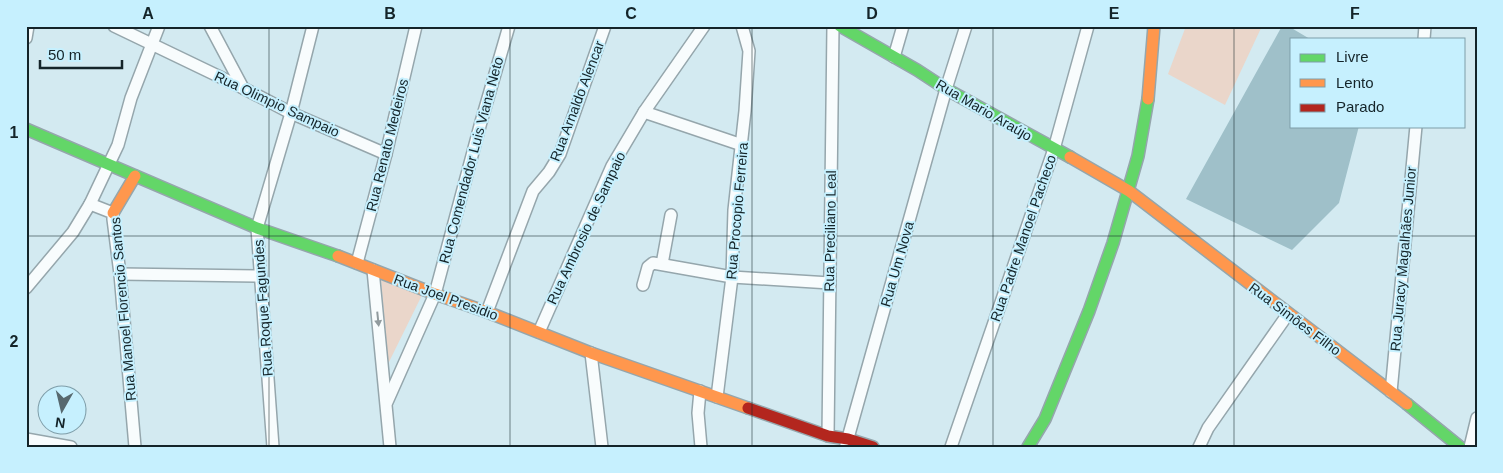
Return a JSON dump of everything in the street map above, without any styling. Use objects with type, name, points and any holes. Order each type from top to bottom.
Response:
[{"type":"street","points":[[26,38],[28,26]]},
{"type":"street","name":"Rua Olimpio Sampaio","points":[[114,26],[291,113],[386,154]]},
{"type":"street","points":[[26,288],[73,232],[90,204],[118,145],[131,98],[160,26]]},
{"type":"street","points":[[210,26],[243,88]]},
{"type":"street","name":"Rua Roque Fagundes","points":[[272,447],[257,228],[291,113],[313,26]]},
{"type":"street","name":"Rua Renato Medeiros","points":[[357,263],[386,154],[416,26]]},
{"type":"street","name":"Rua Comendador Luis Viana Neto","points":[[387,402],[435,294],[509,26]]},
{"type":"street","name":"Rua Arnaldo Alencar","points":[[487,312],[532,191],[560,154],[605,26]]},
{"type":"street","name":"Rua Ambrosio de Sampaio","points":[[539,332],[612,166],[644,112],[704,26]]},
{"type":"street","name":"Rua Procopio Ferreira","points":[[717,397],[732,277],[734,210],[742,145],[749,51],[742,26]]},
{"type":"street","name":"Rua Preciliano Leal","points":[[828,436],[833,26]]},
{"type":"street","name":"Rua Mario Araújo","points":[[840,26],[946,89],[1130,191]]},
{"type":"street","points":[[894,57],[903,26]]},
{"type":"street","name":"Rua Um Nova","points":[[847,443],[946,89],[966,26]]},
{"type":"street","name":"Rua Padre Manoel Pacheco","points":[[951,447],[1054,149],[1088,26]]},
{"type":"street","points":[[1028,447],[1045,419],[1089,311],[1130,191],[1148,100],[1154,26]]},
{"type":"street","points":[[644,112],[742,145]]},
{"type":"street","name":"Rua Juracy Magalhães Junior","points":[[1391,392],[1416,128]]},
{"type":"street","name":"Rua Joel Presidio","points":[[26,129],[257,228],[357,263],[591,353],[847,443],[873,447]]},
{"type":"street","name":"Rua Manoel Florencio Santos","points":[[134,176],[113,213],[113,219],[120,274],[135,447]]},
{"type":"street","name":"Rua Simões Filho","points":[[1130,191],[1460,447]]},
{"type":"street","points":[[90,204],[113,213]]},
{"type":"street","points":[[662,264],[671,215]]},
{"type":"street","points":[[643,285],[650,264],[662,264],[732,277],[830,283]]},
{"type":"street","points":[[373,270],[390,447]]},
{"type":"street","points":[[120,274],[261,276]]},
{"type":"street","points":[[1199,447],[1208,428],[1288,314]]},
{"type":"street","points":[[591,353],[602,447]]},
{"type":"street","points":[[700,391],[698,413],[700,442]]},
{"type":"street","points":[[1470,447],[1477,418]]},
{"type":"street","points":[[26,438],[71,447]]},
{"type":"shaded area","points":[[1186,26],[1262,26],[1225,105],[1168,74]]},
{"type":"shaded area","points":[[381,279],[423,293],[388,364]]},
{"type":"building","points":[[1282,26],[1288,26],[1308,38],[1290,38],[1290,128],[1358,128],[1339,203],[1292,250],[1186,199]]},
{"type":"traffic: fast","points":[[840,26],[917,70],[946,89],[1070,157]]},
{"type":"traffic: fast","points":[[1028,447],[1045,419],[1089,311],[1113,243],[1138,156],[1148,99]]},
{"type":"traffic: fast","points":[[26,129],[257,228],[338,256]]},
{"type":"traffic: fast","points":[[1407,404],[1460,447]]},
{"type":"traffic: slow","points":[[1148,99],[1154,26]]},
{"type":"traffic: slow","points":[[1070,157],[1129,191],[1407,404]]},
{"type":"traffic: slow","points":[[113,213],[135,176]]},
{"type":"traffic: slow","points":[[338,256],[591,353],[748,408]]},
{"type":"traffic: jam","points":[[748,408],[828,436],[848,439],[873,447]]}]
